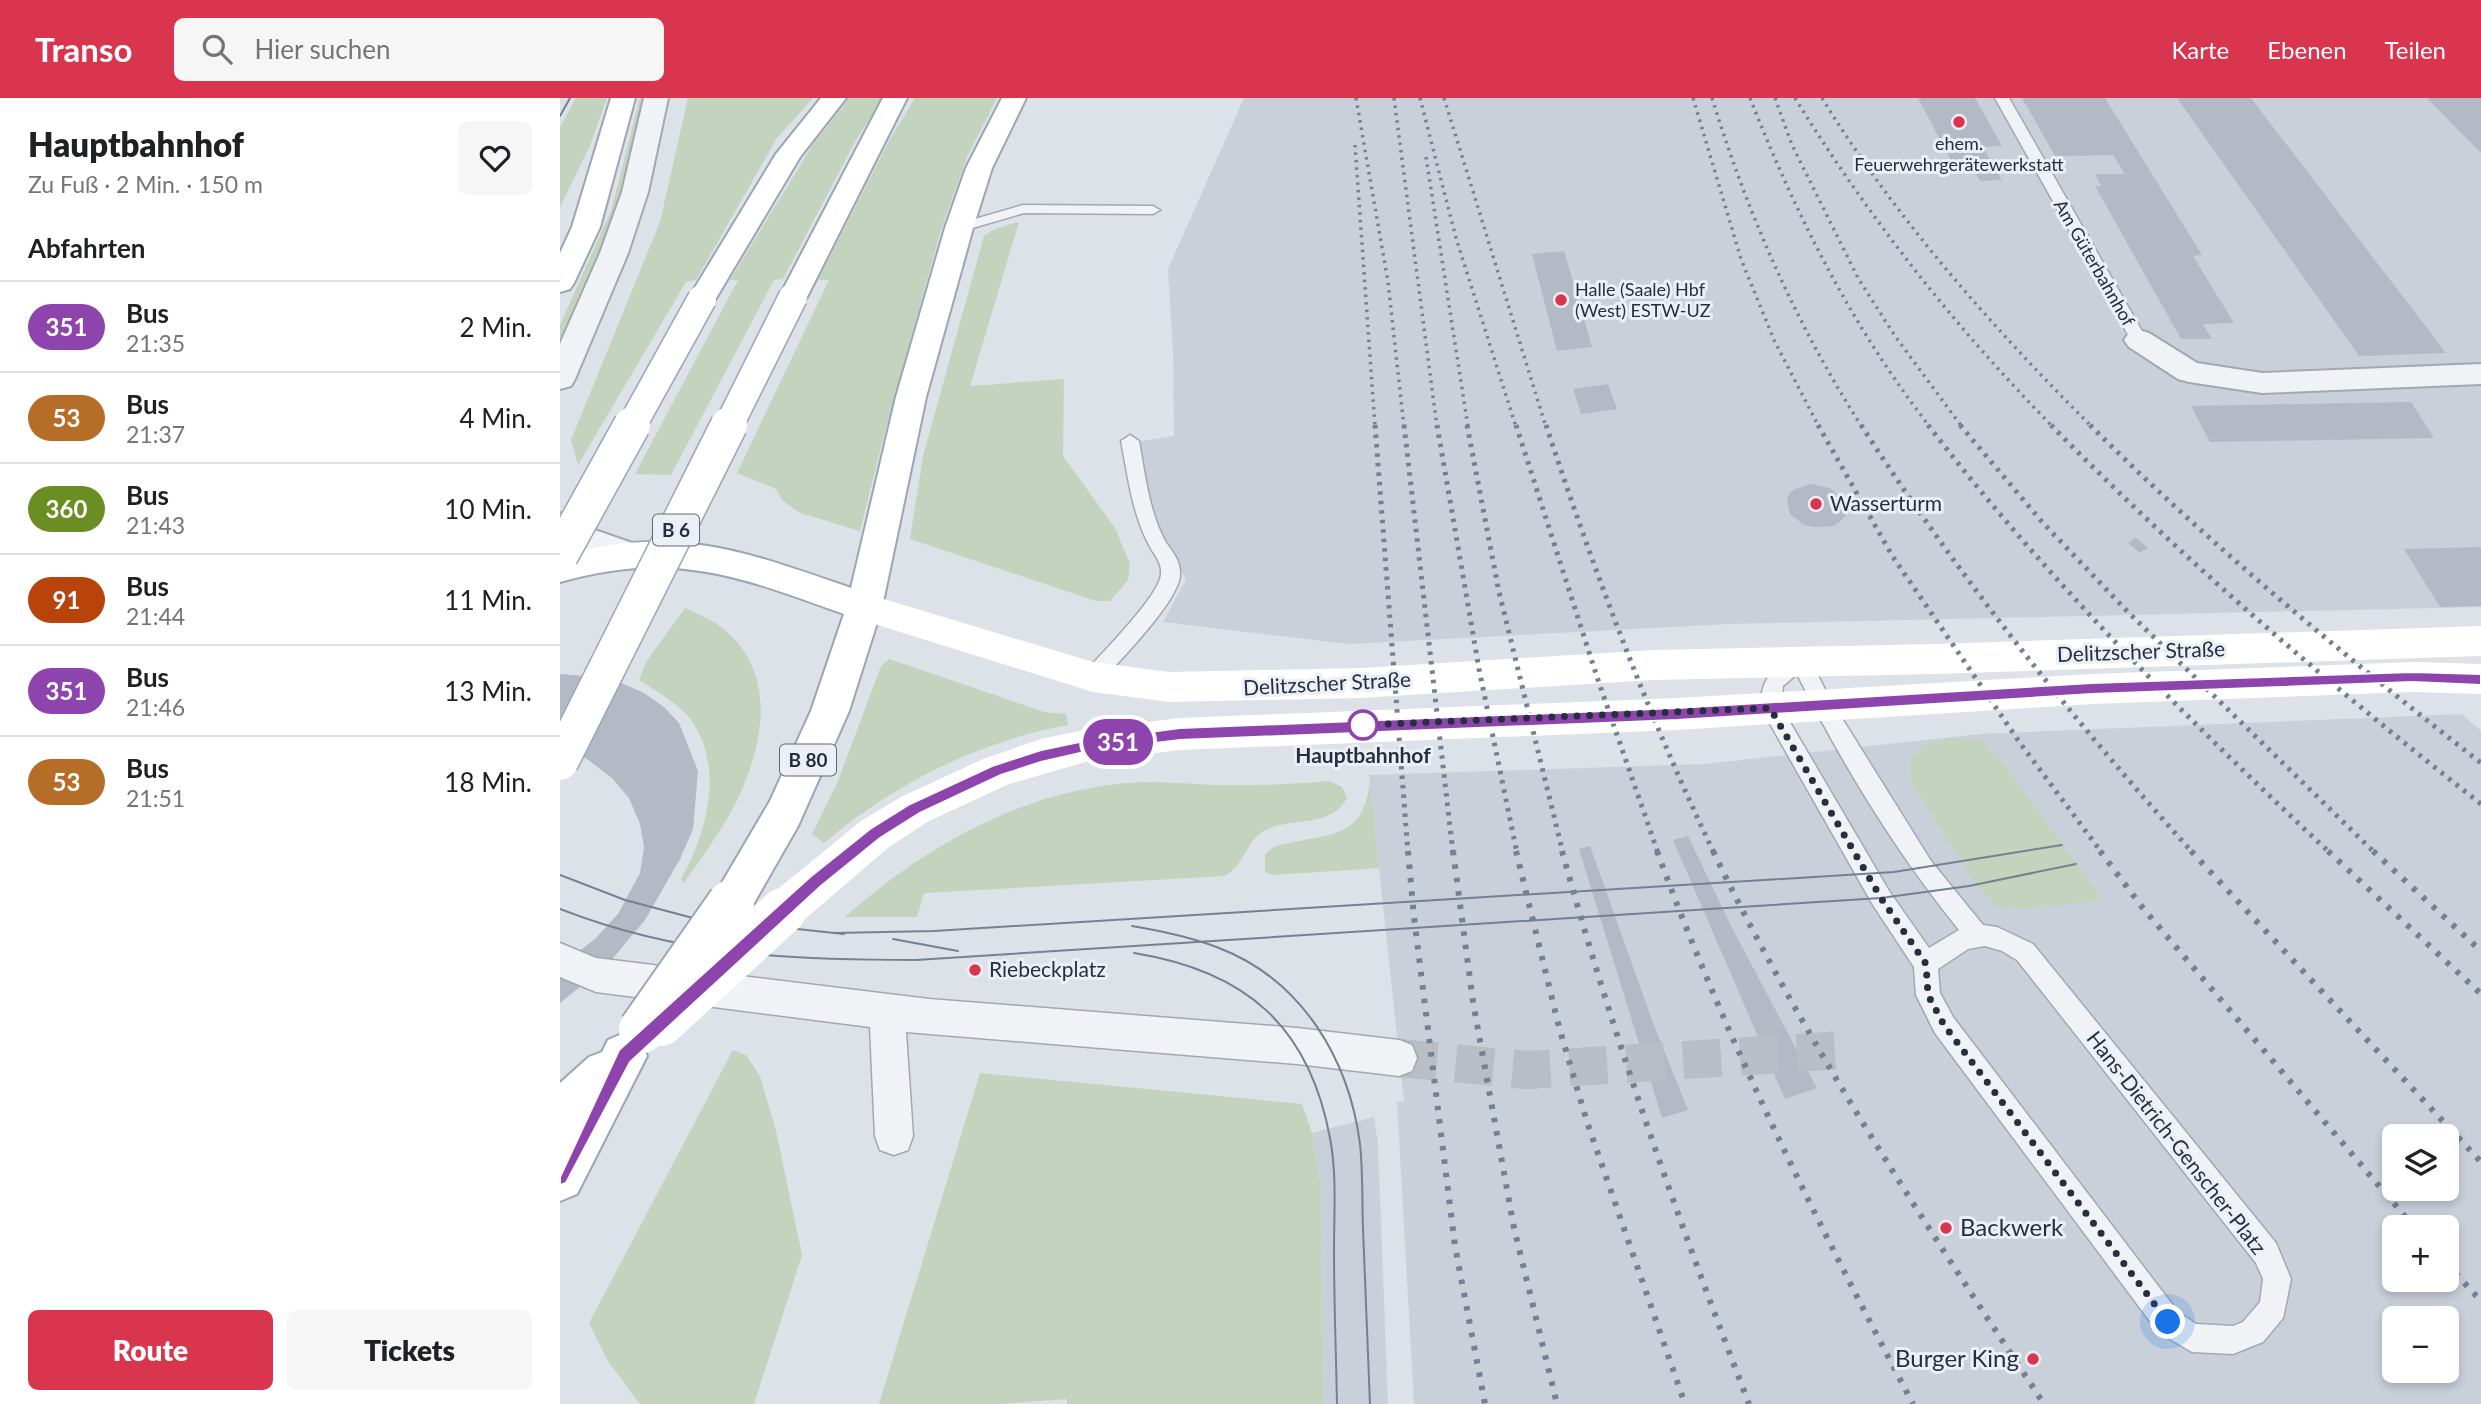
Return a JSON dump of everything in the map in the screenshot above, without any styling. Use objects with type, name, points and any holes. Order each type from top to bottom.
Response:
[{"type":"main road","points":[[560,283],[586,227],[623,98]]},
{"type":"main road","points":[[560,555],[702,299],[789,154],[834,98]]},
{"type":"main road","name":"B 6","points":[[560,762],[895,98]]},
{"type":"main road","points":[[560,569],[626,554],[674,555],[749,568],[864,607],[911,397],[959,228],[979,168],[1014,98]]},
{"type":"main road","name":"Delitzscher Straße","points":[[864,607],[1093,677],[1161,687],[1253,687],[1654,665],[2481,641]]},
{"type":"main road","name":"B 80","points":[[560,1114],[640,1039],[731,903],[784,813],[806,765],[830,711],[864,607]]},
{"type":"main road","name":"Delitzscher Straße","points":[[640,1039],[851,852],[915,809],[997,771],[1041,756],[1089,745],[1180,734],[1770,708],[2092,689],[2412,677],[2481,679]]},
{"type":"main road","points":[[560,1177],[640,1039]]},
{"type":"street","points":[[560,379],[614,253],[635,192],[656,98]]},
{"type":"street","name":"Am Güterbahnhof","points":[[2139,340],[2189,372],[2262,383],[2481,374]]},
{"type":"street","points":[[560,526],[577,537],[626,554]]},
{"type":"street","points":[[560,960],[596,975],[929,1017],[1376,1053],[1399,1058]]},
{"type":"street","points":[[887,1011],[894,1136]]},
{"type":"lane","name":"Am Güterbahnhof","points":[[2002,98],[2139,340]]},
{"type":"lane","points":[[959,228],[1023,209],[1153,210]]},
{"type":"lane","points":[[1093,677],[1161,597],[1171,576],[1169,560],[1157,543],[1143,506],[1130,441]]},
{"type":"lane","points":[[1770,708],[1769,692],[1781,673],[1801,662],[1823,705],[1923,868],[1977,935],[1949,946],[1926,964]]},
{"type":"lane","name":"Hans-Dietrich-Genscher-Platz","points":[[1770,708],[1881,898],[1926,964],[1928,995],[1944,1025],[2168,1322],[2192,1338],[2233,1340],[2253,1332],[2273,1308],[2277,1279],[2266,1253],[2025,952],[2005,939],[1977,935]]},
{"type":"shaded area","points":[[1244,98],[2481,98],[2481,607],[1729,624],[1348,644],[1163,622],[1186,579],[1147,513],[1131,443],[1174,436],[1168,269]]},
{"type":"shaded area","points":[[2462,714],[2481,731],[2481,1404],[1414,1404],[1397,1102],[1404,1101],[1369,775],[1704,764],[1980,734]]},
{"type":"shaded area","points":[[1374,1117],[1378,1144],[1388,1404],[1324,1404],[1320,1181],[1312,1133]]},
{"type":"green space","points":[[576,98],[607,98],[589,148],[560,207],[560,127]]},
{"type":"green space","points":[[640,98],[647,98],[625,194],[560,353],[560,325],[611,211]]},
{"type":"green space","points":[[688,98],[813,98],[777,138],[696,280],[686,282],[578,465],[571,440],[660,222]]},
{"type":"green space","points":[[849,98],[883,98],[856,140],[783,279],[774,280],[671,475],[635,474],[738,280],[730,280],[814,143]]},
{"type":"green space","points":[[915,98],[997,98],[967,157],[941,230],[860,531],[800,513],[783,501],[776,489],[737,473],[829,280],[818,280],[890,139]]},
{"type":"green space","points":[[1019,222],[970,386],[1064,379],[1063,456],[1115,528],[1130,564],[1128,580],[1110,601],[1096,601],[910,539],[923,456],[984,236],[995,229]]},
{"type":"green space","points":[[685,608],[722,628],[743,650],[754,671],[760,716],[758,739],[744,785],[723,826],[684,883],[681,879],[699,840],[709,797],[706,753],[699,733],[687,715],[670,700],[639,680],[646,662]]},
{"type":"green space","points":[[889,659],[1044,712],[1066,714],[1068,725],[1002,742],[938,768],[879,802],[824,843],[812,834],[838,781],[881,666]]},
{"type":"green space","points":[[1951,738],[1985,740],[1987,749],[1996,753],[2103,900],[2021,909],[1997,906],[1980,891],[1912,783],[1911,763],[1918,750],[1932,742]]},
{"type":"green space","points":[[1329,781],[1342,787],[1347,798],[1340,808],[1321,818],[1264,831],[1225,876],[924,893],[917,917],[845,917],[905,869],[937,848],[1006,813],[1041,800],[1079,790],[1129,783],[1246,785]]},
{"type":"green space","points":[[1370,783],[1379,868],[1273,875],[1265,872],[1265,855],[1273,848],[1333,834],[1353,823],[1366,801]]},
{"type":"green space","points":[[733,1050],[746,1055],[760,1076],[776,1131],[802,1255],[754,1404],[640,1404],[608,1361],[589,1323]]},
{"type":"green space","points":[[980,1073],[1302,1104],[1312,1133],[1320,1181],[1324,1404],[1067,1404],[1067,1399],[999,1404],[879,1404]]},
{"type":"building","name":"ehem. Feuerwehrgerätewerkstatt","points":[[1918,98],[1975,98],[2002,146],[1983,147],[2002,180],[1980,181],[1971,165],[1954,166]]},
{"type":"building","points":[[2022,98],[2105,98],[2202,255],[2193,256],[2234,323],[2203,324],[2212,339],[2181,339],[2095,186],[2101,186],[2095,174],[2125,174],[2113,155],[2055,156]]},
{"type":"building","points":[[2177,98],[2251,98],[2446,353],[2359,356]]},
{"type":"building","points":[[2427,98],[2481,98],[2481,153]]},
{"type":"building","name":"Halle (Saale) Hbf (West) ESTW-UZ","points":[[1564,251],[1592,347],[1557,351],[1532,254]]},
{"type":"building","points":[[1608,384],[1617,409],[1581,414],[1573,389]]},
{"type":"building","points":[[2411,402],[2434,438],[2210,442],[2191,406]]},
{"type":"building","name":"Wasserturm","points":[[1811,484],[1830,488],[1844,500],[1846,515],[1834,526],[1804,525],[1790,514],[1787,500],[1789,494]]},
{"type":"building","points":[[2136,538],[2148,548],[2140,553],[2128,543]]},
{"type":"building","points":[[2481,547],[2481,606],[2440,607],[2404,549]]},
{"type":"building","points":[[560,674],[610,678],[644,693],[664,707],[679,723],[698,771],[693,829],[680,859],[645,920],[608,964],[560,1003],[560,966],[595,939],[618,914],[640,873],[644,847],[640,824],[629,798],[612,778],[587,759],[560,745]]},
{"type":"building","points":[[1688,836],[1731,926],[1817,1088],[1785,1099],[1673,840]]},
{"type":"building","points":[[1590,846],[1653,1023],[1688,1110],[1662,1118],[1579,849]]},
{"type":"tunnel","points":[[1399,1058],[1528,1070],[1842,1050]]},
{"type":"tram line","points":[[560,116],[570,98]]},
{"type":"tram line","points":[[834,933],[934,931],[1894,872],[2062,845]]},
{"type":"tram line","points":[[1200,942],[1881,898],[1969,886],[2076,864]]},
{"type":"tram line","points":[[560,875],[625,900],[693,918],[834,933]]},
{"type":"tram line","points":[[560,909],[605,925],[692,946],[824,959],[916,960],[1200,942]]},
{"type":"tram line","points":[[1132,926],[1200,942]]},
{"type":"tram line","points":[[834,933],[844,934]]},
{"type":"tram line","points":[[893,939],[958,951]]},
{"type":"tram line","points":[[1200,942],[1248,962],[1275,980],[1316,1026],[1345,1082],[1360,1144],[1370,1404]]},
{"type":"tram line","points":[[1134,953],[1173,961],[1208,974],[1239,990],[1266,1010],[1288,1035],[1306,1064],[1320,1098],[1334,1166],[1337,1404]]},
{"type":"railway","points":[[1356,98],[1388,282],[1404,427]]},
{"type":"railway","points":[[1394,98],[1437,427]]},
{"type":"railway","points":[[1420,98],[1456,238],[1516,427]]},
{"type":"railway","points":[[1444,98],[1546,427]]},
{"type":"railway","points":[[1693,98],[1741,259],[1774,340],[1819,427]]},
{"type":"railway","points":[[1712,98],[1741,184],[1776,268],[1816,349],[1862,427]]},
{"type":"railway","points":[[1750,98],[1787,185],[1828,269],[1875,350],[1930,427]]},
{"type":"railway","points":[[1775,98],[1792,145],[1858,278],[1895,336],[1962,427]]},
{"type":"railway","points":[[1795,98],[1853,186],[1915,270],[1981,350],[2053,427]]},
{"type":"railway","points":[[1822,98],[1881,186],[1947,270],[2018,350],[2091,426]]},
{"type":"railway","points":[[1355,145],[1375,427]]},
{"type":"railway","points":[[1426,157],[1468,427]]},
{"type":"railway","points":[[1375,425],[1408,853]]},
{"type":"railway","points":[[1404,425],[1453,853]]},
{"type":"railway","points":[[1437,425],[1479,669],[1517,853]]},
{"type":"railway","points":[[1467,425],[1499,592],[1563,853]]},
{"type":"railway","points":[[1516,425],[1597,677],[1658,853]]},
{"type":"railway","points":[[1546,425],[1623,642],[1714,853]]},
{"type":"railway","points":[[1818,425],[1893,557],[2020,743],[2102,853]]},
{"type":"railway","points":[[1861,425],[1937,537],[2018,646],[2104,751],[2193,853]]},
{"type":"railway","points":[[1928,425],[2021,539],[2070,594],[2224,752],[2330,853]]},
{"type":"railway","points":[[1960,425],[2043,523],[2126,610],[2375,853]]},
{"type":"railway","points":[[2091,426],[2232,558],[2380,683],[2481,763]]},
{"type":"railway","points":[[2053,427],[2260,622],[2481,804]]},
{"type":"railway","points":[[1408,851],[1455,1246],[1485,1404]]},
{"type":"railway","points":[[1453,851],[1473,1002],[1514,1228],[1557,1404]]},
{"type":"railway","points":[[1516,851],[1559,1027],[1587,1122],[1685,1404]]},
{"type":"railway","points":[[1562,851],[1603,992],[1649,1130],[1749,1404]]},
{"type":"railway","points":[[1657,851],[1684,923],[1744,1063],[1809,1201],[1913,1404]]},
{"type":"railway","points":[[2100,851],[2142,907],[2404,1215]]},
{"type":"railway","points":[[2191,851],[2481,1162]]},
{"type":"railway","points":[[2328,851],[2481,994]]},
{"type":"railway","points":[[2373,851],[2481,951]]},
{"type":"railway","points":[[1714,853],[1787,994],[1827,1064],[1912,1202],[2044,1404]]},
{"type":"railway","points":[[2459,1277],[2481,1301]]},
{"type":"bus line","name":"351","points":[[560,1177],[624,1056],[815,882],[875,834],[915,809],[956,788],[1041,756],[1089,745],[1180,734],[1677,714],[2092,689],[2412,677],[2481,679]]},
{"type":"place","name":"ehem. Feuerwehrgerätewerkstatt","points":[[1959,122]]},
{"type":"place","name":"Halle (Saale) Hbf (West) ESTW-UZ","points":[[1561,300]]},
{"type":"place","name":"Wasserturm","points":[[1816,504]]},
{"type":"place","name":"Hauptbahnhof","points":[[1363,725]]},
{"type":"place","name":"Riebeckplatz","points":[[975,970]]},
{"type":"place","name":"Backwerk","points":[[1946,1228]]},
{"type":"place","name":"Burger King","points":[[2033,1359]]},
{"type":"route","points":[[1363,725],[1677,714],[1770,708],[1788,743],[1881,898],[1926,964],[1928,995],[1944,1025],[2168,1322]]}]
